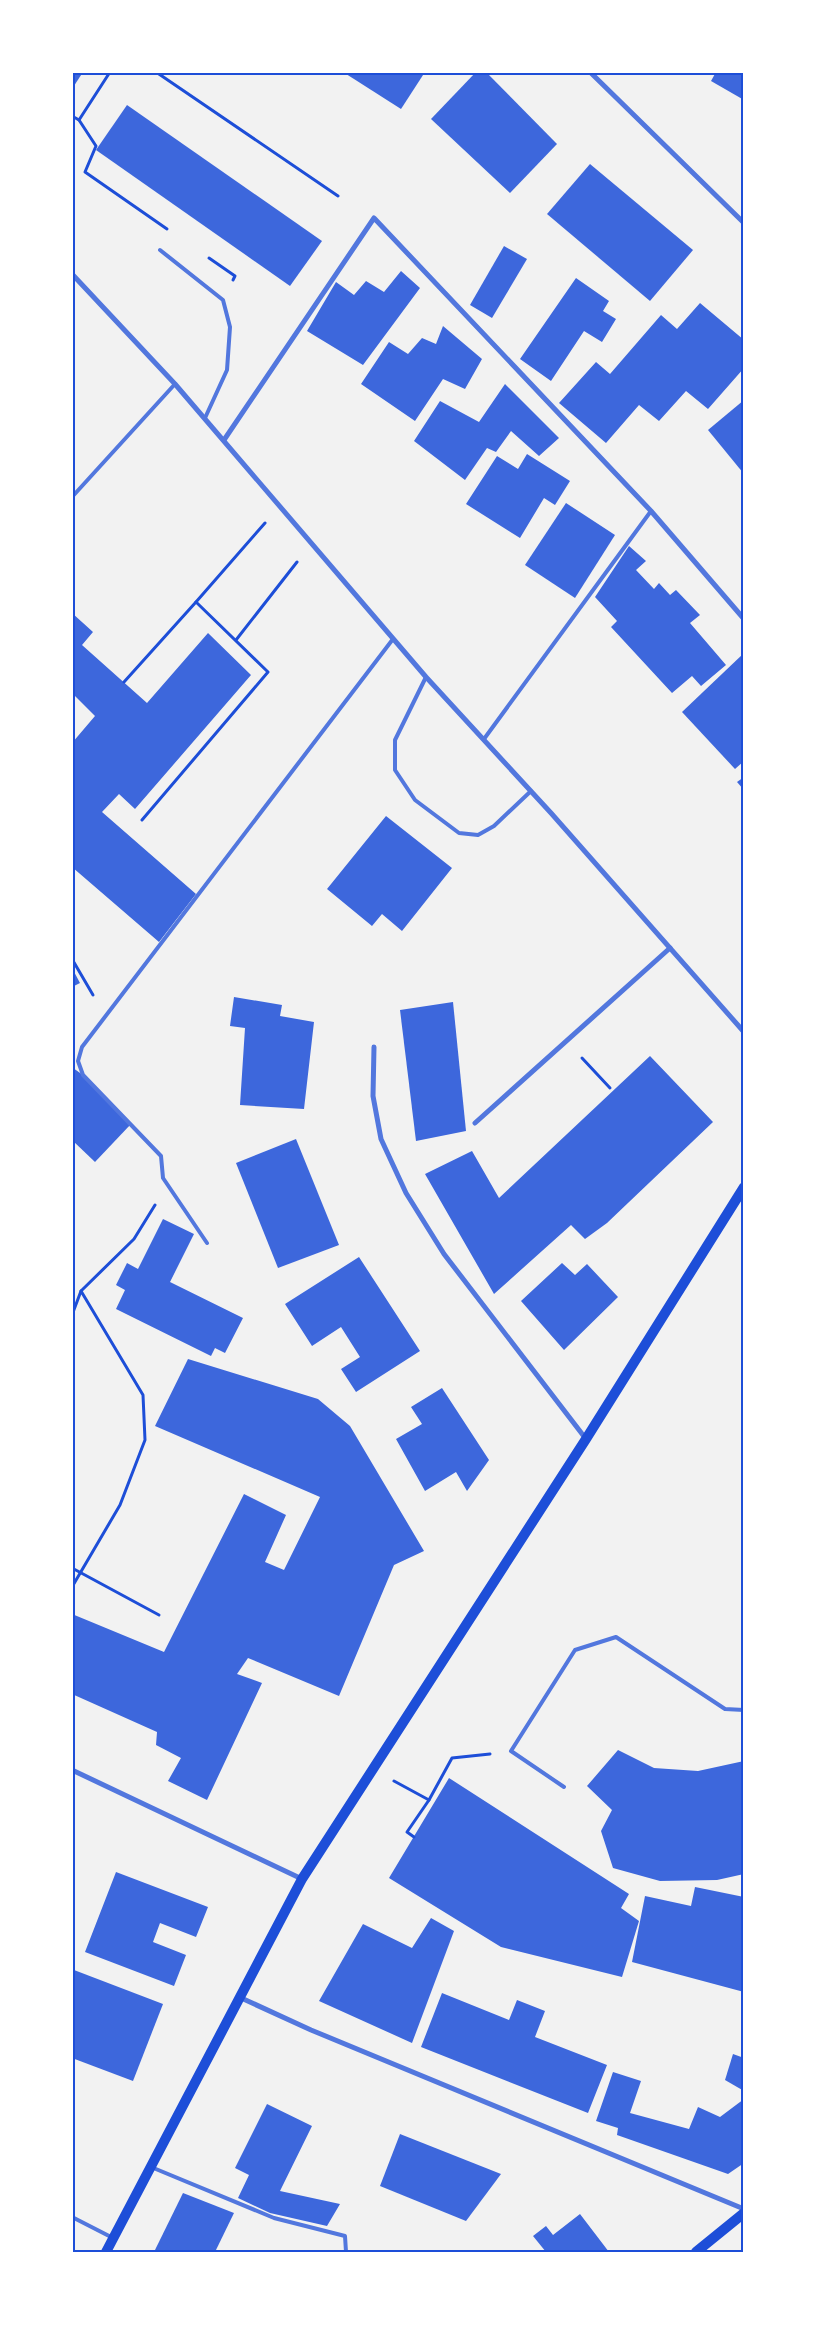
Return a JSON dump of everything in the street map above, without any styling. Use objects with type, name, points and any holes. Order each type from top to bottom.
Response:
[{"type":"main road","points":[[106,2252],[302,1879],[374,1770],[479,1602],[586,1439],[744,1187]]},
{"type":"main road","points":[[696,2252],[744,2214]]},
{"type":"street","points":[[590,72],[744,222]]},
{"type":"street","points":[[224,440],[374,218],[650,511],[744,619]]},
{"type":"street","points":[[72,274],[175,384],[426,677],[531,791],[744,1032]]},
{"type":"street","points":[[474,1122],[670,948]]},
{"type":"street","points":[[374,1047],[373,1096],[381,1139],[406,1194],[444,1254],[586,1439]]},
{"type":"street","points":[[72,1770],[302,1879]]},
{"type":"street","points":[[239,1996],[320,2034],[744,2209]]},
{"type":"lane","points":[[160,250],[223,300],[230,327],[227,370],[205,418]]},
{"type":"lane","points":[[72,497],[175,384]]},
{"type":"lane","points":[[484,739],[650,511]]},
{"type":"lane","points":[[207,1243],[163,1178],[161,1156],[83,1075],[78,1061],[82,1046],[393,639]]},
{"type":"lane","points":[[426,677],[395,740],[395,770],[415,800],[459,833],[478,835],[494,826],[531,791]]},
{"type":"lane","points":[[564,1787],[511,1751],[574,1650],[616,1637],[725,1709],[744,1710]]},
{"type":"lane","points":[[151,2167],[274,2218],[345,2236],[346,2252]]},
{"type":"lane","points":[[72,2217],[113,2238]]},
{"type":"path","points":[[80,120],[110,72]]},
{"type":"path","points":[[156,72],[338,196]]},
{"type":"path","points":[[72,116],[80,120],[96,146],[85,172],[172,232]]},
{"type":"path","points":[[204,254],[235,276],[223,300]]},
{"type":"path","points":[[124,682],[280,506]]},
{"type":"path","points":[[236,640],[312,543]]},
{"type":"path","points":[[142,820],[268,672],[196,602]]},
{"type":"path","points":[[72,959],[104,1018]]},
{"type":"path","points":[[589,1066],[610,1088]]},
{"type":"path","points":[[72,1315],[81,1291],[134,1239],[152,1211],[166,1182]]},
{"type":"path","points":[[72,1587],[120,1506],[145,1440],[143,1395],[81,1291]]},
{"type":"path","points":[[72,1568],[160,1615]]},
{"type":"path","points":[[414,1837],[407,1832],[429,1800],[452,1758],[511,1751]]},
{"type":"path","points":[[374,1770],[429,1800]]},
{"type":"building","points":[[72,72],[83,72],[72,89]]},
{"type":"building","points":[[343,72],[425,72],[401,109]]},
{"type":"building","points":[[476,72],[486,72],[557,144],[510,193],[431,119]]},
{"type":"building","points":[[716,72],[744,72],[744,100],[711,81]]},
{"type":"building","points":[[127,105],[322,241],[290,286],[96,150]]},
{"type":"building","points":[[590,164],[693,250],[650,301],[547,214]]},
{"type":"building","points":[[504,246],[527,259],[492,318],[470,305]]},
{"type":"building","points":[[401,271],[420,288],[363,365],[307,331],[336,282],[354,295],[366,281],[384,292]]},
{"type":"building","points":[[576,278],[609,301],[603,311],[616,319],[602,342],[584,331],[551,381],[520,359]]},
{"type":"building","points":[[700,303],[744,340],[744,368],[708,409],[686,391],[659,421],[639,405],[606,443],[559,403],[596,362],[610,374],[661,315],[677,329]]},
{"type":"building","points":[[443,326],[482,359],[465,389],[443,379],[415,421],[361,384],[389,342],[408,354],[422,338],[436,344]]},
{"type":"building","points":[[505,384],[559,438],[539,456],[511,431],[496,452],[487,448],[465,480],[414,441],[440,401],[479,422]]},
{"type":"building","points":[[744,400],[744,474],[708,430]]},
{"type":"building","points":[[527,454],[570,481],[555,505],[544,498],[520,538],[466,504],[497,456],[518,469]]},
{"type":"building","points":[[566,503],[615,535],[575,598],[525,565]]},
{"type":"building","points":[[629,546],[646,561],[636,570],[654,589],[659,583],[670,595],[676,590],[700,615],[690,623],[726,665],[701,686],[692,676],[672,693],[611,627],[617,621],[595,597]]},
{"type":"building","points":[[72,613],[93,632],[82,645],[147,703],[208,633],[251,675],[135,809],[119,794],[102,812],[196,894],[159,942],[72,867],[72,743],[95,716],[72,693]]},
{"type":"building","points":[[744,653],[744,761],[735,769],[682,712]]},
{"type":"building","points":[[744,777],[744,790],[737,782]]},
{"type":"building","points":[[386,816],[452,868],[402,931],[382,914],[372,926],[327,889]]},
{"type":"building","points":[[72,968],[80,983],[72,987]]},
{"type":"building","points":[[234,997],[282,1005],[280,1016],[314,1022],[304,1109],[240,1105],[245,1028],[230,1026]]},
{"type":"building","points":[[453,1002],[466,1131],[416,1141],[400,1010]]},
{"type":"building","points":[[650,1056],[713,1122],[607,1223],[585,1239],[571,1225],[494,1294],[425,1174],[472,1151],[499,1198]]},
{"type":"building","points":[[73,1068],[83,1075],[131,1124],[95,1162],[72,1140]]},
{"type":"building","points":[[296,1139],[339,1245],[278,1268],[236,1163]]},
{"type":"building","points":[[163,1219],[194,1234],[170,1282],[243,1318],[225,1353],[215,1348],[211,1356],[116,1309],[125,1290],[116,1285],[127,1263],[138,1269]]},
{"type":"building","points":[[359,1257],[420,1351],[356,1392],[341,1369],[360,1357],[341,1327],[312,1346],[285,1304]]},
{"type":"building","points":[[562,1263],[575,1275],[587,1264],[618,1297],[564,1350],[521,1301]]},
{"type":"building","points":[[188,1359],[318,1399],[350,1426],[424,1551],[394,1565],[339,1696],[248,1658],[237,1674],[262,1683],[207,1800],[168,1781],[181,1758],[156,1745],[157,1732],[72,1694],[72,1614],[164,1652],[244,1494],[286,1515],[265,1562],[284,1570],[320,1497],[155,1426]]},
{"type":"building","points":[[442,1388],[489,1460],[467,1491],[456,1472],[425,1491],[396,1439],[422,1424],[411,1407]]},
{"type":"building","points":[[618,1750],[654,1768],[698,1771],[744,1761],[744,1874],[717,1880],[660,1881],[613,1868],[601,1831],[612,1810],[587,1786]]},
{"type":"building","points":[[449,1778],[629,1894],[621,1908],[639,1921],[622,1977],[501,1947],[389,1878]]},
{"type":"building","points":[[116,1872],[208,1907],[196,1937],[160,1923],[153,1942],[186,1955],[174,1986],[85,1952]]},
{"type":"building","points":[[695,1887],[744,1897],[744,1992],[632,1962],[645,1896],[691,1906]]},
{"type":"building","points":[[431,1918],[454,1931],[412,2043],[319,2001],[363,1924],[412,1948]]},
{"type":"building","points":[[74,1970],[163,2004],[133,2081],[72,2058]]},
{"type":"building","points":[[442,1993],[509,2020],[517,2000],[545,2011],[535,2037],[607,2065],[588,2113],[421,2047]]},
{"type":"building","points":[[733,2054],[744,2058],[744,2091],[725,2080]]},
{"type":"building","points":[[613,2072],[641,2081],[630,2113],[689,2129],[698,2107],[720,2117],[744,2099],[744,2163],[728,2174],[617,2135],[618,2128],[596,2121]]},
{"type":"building","points":[[267,2104],[312,2126],[280,2191],[340,2204],[327,2226],[270,2213],[238,2198],[249,2175],[235,2168]]},
{"type":"building","points":[[400,2134],[501,2174],[466,2221],[380,2186]]},
{"type":"building","points":[[183,2193],[234,2213],[215,2252],[154,2252]]},
{"type":"building","points":[[580,2214],[609,2252],[546,2252],[533,2236],[546,2226],[553,2235]]}]
